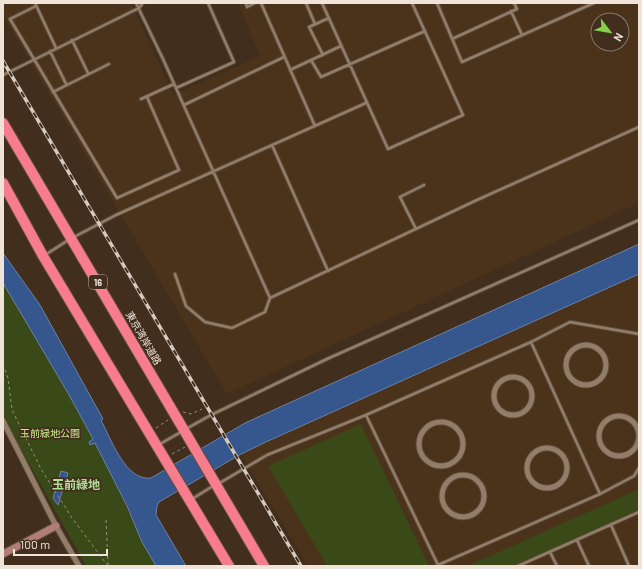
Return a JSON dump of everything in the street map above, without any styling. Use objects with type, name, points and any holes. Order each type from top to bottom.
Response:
[{"type":"highway","name":"東京湾岸道路","points":[[3,122],[179,413],[184,430],[264,566]]},
{"type":"highway","points":[[3,184],[43,256],[166,458],[229,566]]},
{"type":"street","points":[[586,345],[595,347],[600,351],[606,363],[602,376],[592,384],[585,385],[574,381],[569,376],[566,368],[567,361],[573,350],[586,345]]},
{"type":"street","points":[[508,377],[519,378],[530,386],[532,399],[526,411],[519,415],[506,415],[496,407],[493,397],[494,391],[502,380],[508,377]]},
{"type":"street","points":[[619,415],[631,419],[636,424],[639,438],[633,450],[620,456],[606,452],[599,442],[598,435],[602,423],[608,418],[619,415]]},
{"type":"street","points":[[3,421],[56,526],[79,566]]},
{"type":"street","points":[[437,423],[448,424],[459,432],[462,439],[462,450],[454,462],[441,467],[424,460],[420,453],[419,440],[424,430],[430,425],[437,423]]},
{"type":"street","points":[[552,448],[562,455],[566,461],[567,470],[561,483],[555,487],[543,488],[537,486],[529,477],[527,464],[530,458],[538,450],[552,448]]},
{"type":"street","points":[[459,475],[467,475],[479,482],[483,489],[484,502],[475,514],[462,518],[454,516],[448,512],[443,506],[442,494],[448,480],[459,475]]},
{"type":"street","points":[[3,554],[56,526]]},
{"type":"lane","points":[[136,3],[184,105],[270,298],[265,312],[232,328],[206,322],[186,306],[174,274]]},
{"type":"lane","points":[[3,75],[139,8],[143,3]]},
{"type":"lane","points":[[176,88],[234,62],[208,3]]},
{"type":"lane","points":[[246,3],[247,7],[255,3]]},
{"type":"lane","points":[[261,3],[314,126]]},
{"type":"lane","points":[[306,3],[315,24]]},
{"type":"lane","points":[[322,3],[388,149],[463,115],[412,3]]},
{"type":"lane","points":[[437,3],[462,62],[594,3]]},
{"type":"lane","points":[[452,39],[517,9],[514,3]]},
{"type":"lane","points":[[56,48],[36,4],[10,19],[117,198],[179,170],[147,97]]},
{"type":"lane","points":[[511,11],[522,35]]},
{"type":"lane","points":[[322,55],[309,27],[329,18]]},
{"type":"lane","points":[[311,60],[321,77],[425,31]]},
{"type":"lane","points":[[72,40],[88,73]]},
{"type":"lane","points":[[290,70],[341,46]]},
{"type":"lane","points":[[50,51],[66,84]]},
{"type":"lane","points":[[184,105],[284,57]]},
{"type":"lane","points":[[53,92],[66,84],[109,64]]},
{"type":"lane","points":[[141,99],[174,84]]},
{"type":"lane","points":[[43,256],[72,238],[116,215],[366,103]]},
{"type":"lane","points":[[270,298],[639,126]]},
{"type":"lane","points":[[272,145],[328,271]]},
{"type":"lane","points":[[416,229],[400,197],[424,185]]},
{"type":"lane","points":[[158,445],[211,415],[327,359],[639,220]]},
{"type":"lane","points":[[190,500],[267,455],[366,415],[531,342],[570,322],[639,334]]},
{"type":"lane","points":[[531,342],[600,494]]},
{"type":"lane","points":[[366,415],[438,565],[600,494],[634,476],[639,468]]},
{"type":"lane","points":[[518,566],[639,512]]},
{"type":"lane","points":[[610,525],[629,566]]},
{"type":"lane","points":[[577,540],[589,566]]},
{"type":"lane","points":[[550,552],[557,566]]},
{"type":"path","points":[[3,364],[8,378],[12,410],[41,469],[60,500],[108,566]]},
{"type":"path","points":[[150,432],[179,413]]},
{"type":"path","points":[[166,458],[192,443]]},
{"type":"path","points":[[106,520],[108,566]]},
{"type":"shaded area","points":[[3,3],[131,3],[173,95],[260,56],[238,3],[639,3],[639,203],[227,394],[3,16]]},
{"type":"shaded area","points":[[639,274],[639,566],[308,566],[241,454]]},
{"type":"green space","name":"玉前緑地公園","points":[[3,283],[95,442],[156,566],[86,566],[3,417]]},
{"type":"green space","points":[[361,424],[429,566],[327,566],[268,466]]},
{"type":"green space","points":[[639,489],[639,511],[518,566],[468,566]]},
{"type":"water","points":[[639,244],[639,274],[266,442],[241,454],[159,502],[156,515],[186,566],[156,566],[142,542],[127,506],[95,443],[90,445],[89,442],[93,439],[68,393],[3,283],[3,253],[40,305],[103,419],[101,420],[120,458],[134,473],[142,477],[151,478],[245,423]]},
{"type":"water","points":[[61,471],[68,473],[58,505],[53,498]]},
{"type":"railway","points":[[3,61],[301,566]]},
{"type":"district","name":"玉前緑地","points":[[76,484]]}]
